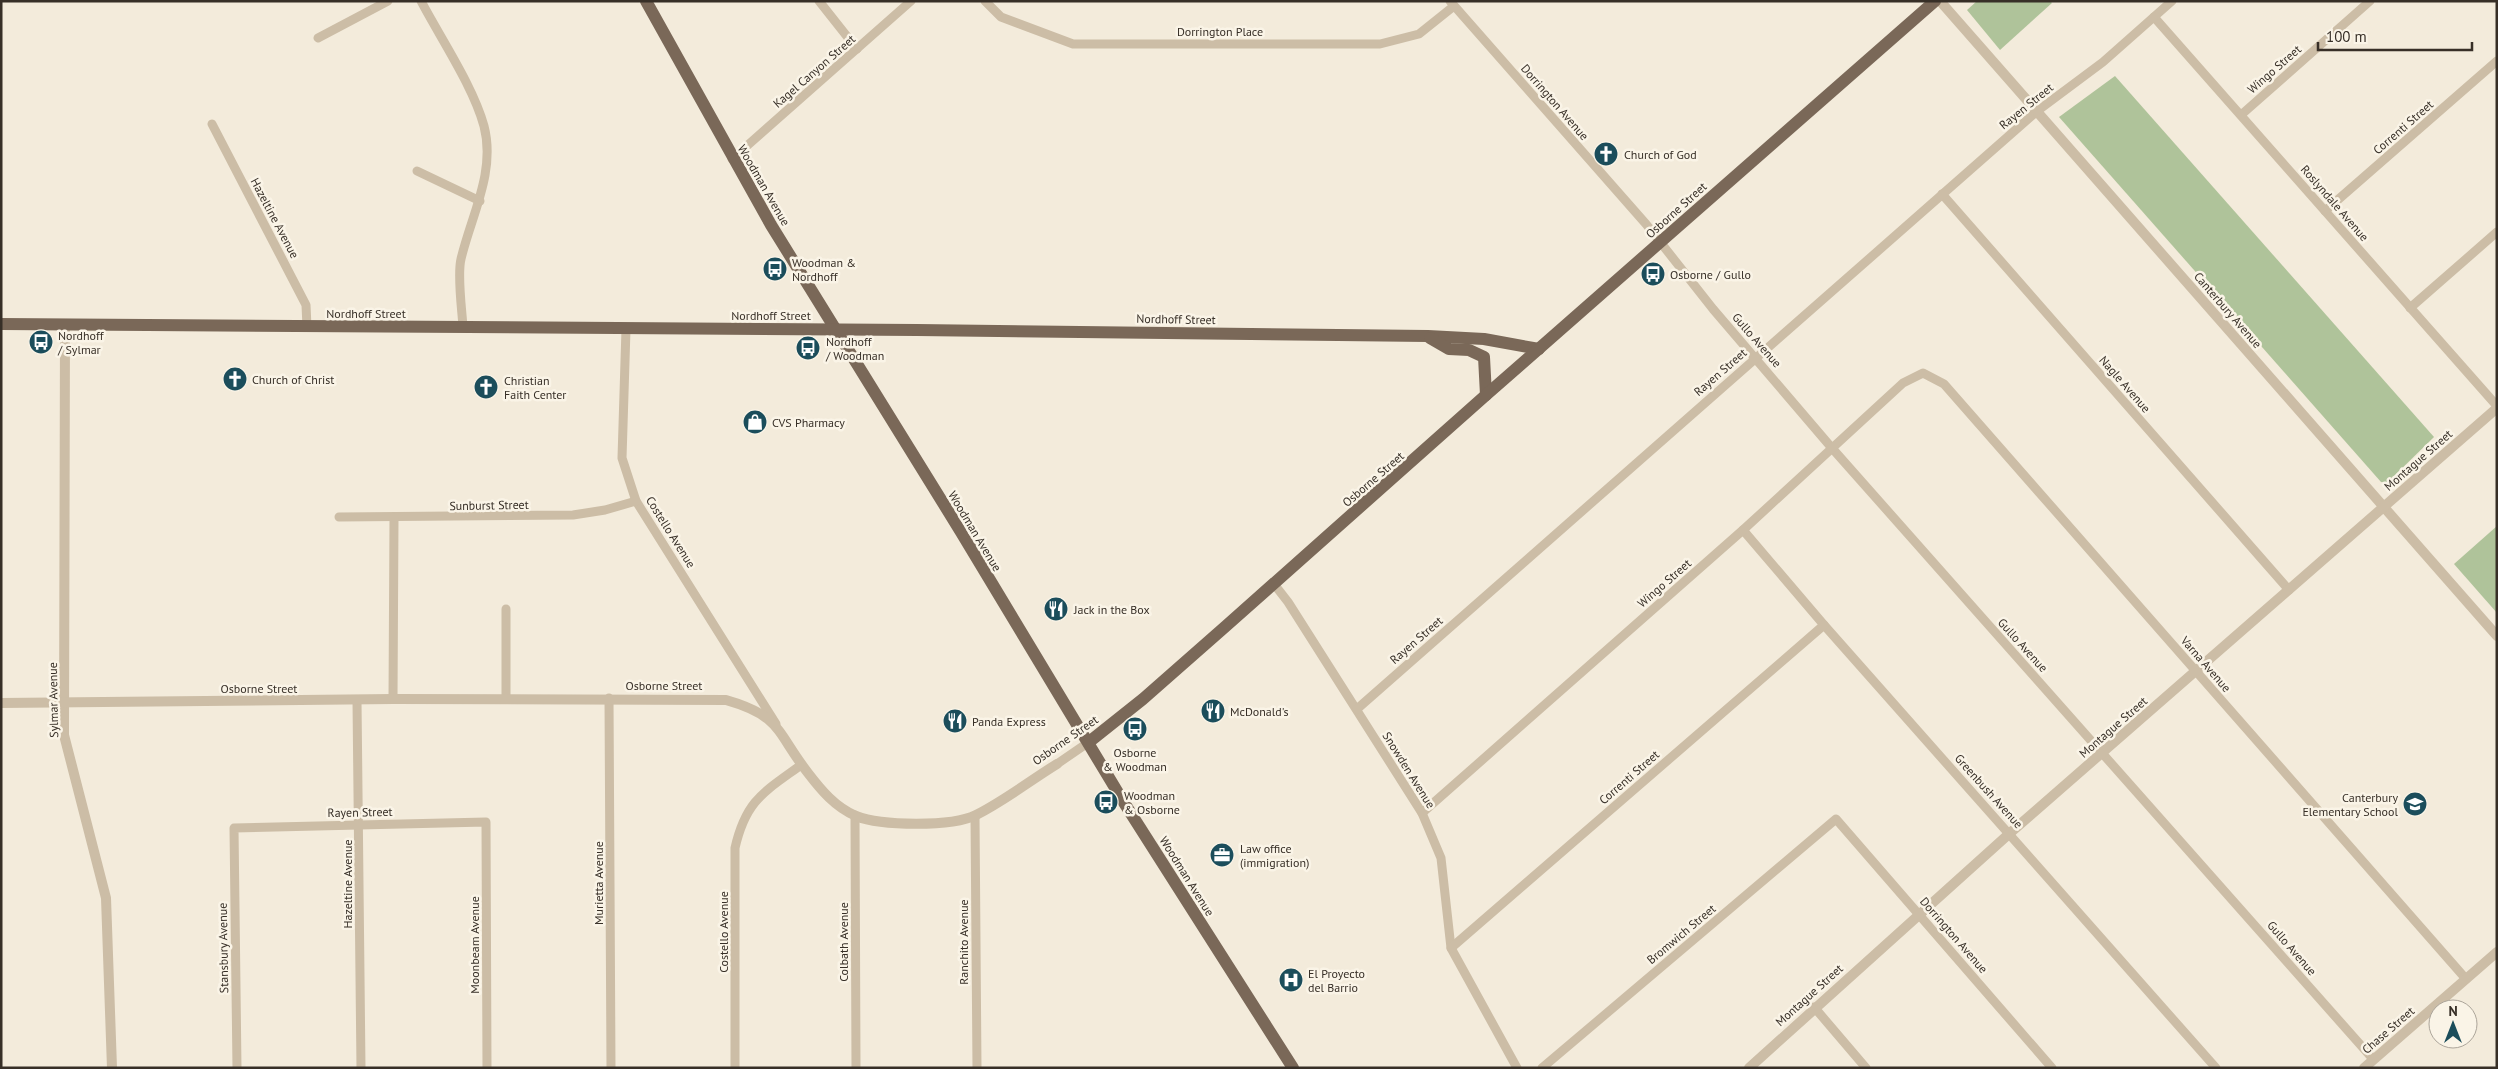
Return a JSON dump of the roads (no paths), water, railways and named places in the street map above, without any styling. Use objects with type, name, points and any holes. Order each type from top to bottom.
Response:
[{"type":"main road","name":"Woodman Avenue","points":[[646,1],[732,159],[1089,742],[1293,1068]]},
{"type":"main road","name":"Osborne Street","points":[[1089,742],[1143,699],[1486,394],[1935,1]]},
{"type":"main road","name":"Nordhoff Street","points":[[1,324],[1428,336],[1484,339],[1539,349]]},
{"type":"main road","points":[[1428,336],[1449,349],[1469,350],[1484,357],[1486,394]]},
{"type":"street","points":[[318,38],[388,1]]},
{"type":"street","points":[[421,1],[475,102],[485,128],[487,155],[480,201],[460,261],[463,327]]},
{"type":"street","points":[[819,1],[857,49]]},
{"type":"street","name":"Kagel Canyon Street","points":[[732,159],[911,1]]},
{"type":"street","name":"Dorrington Place","points":[[985,1],[1001,17],[1073,44],[1380,44],[1418,34],[1452,4]]},
{"type":"street","name":"Canterbury Avenue","points":[[1940,1],[2497,636]]},
{"type":"street","name":"Rayen Street","points":[[1357,709],[2036,112],[2103,62],[2172,1]]},
{"type":"street","name":"Wingo Street","points":[[2241,115],[2370,1]]},
{"type":"street","name":"Dorrington Avenue","points":[[1452,4],[1661,242]]},
{"type":"street","name":"Roslyndale Avenue","points":[[2154,17],[2497,407]]},
{"type":"street","name":"Correnti Street","points":[[2325,211],[2497,61]]},
{"type":"street","name":"Hazeltine Avenue","points":[[212,124],[306,305],[307,327]]},
{"type":"street","points":[[417,171],[480,201]]},
{"type":"street","name":"Nagle Avenue","points":[[1942,194],[2288,590]]},
{"type":"street","points":[[2410,308],[2497,232]]},
{"type":"street","name":"Gullo Avenue","points":[[1661,242],[1832,447],[2373,1059]]},
{"type":"street","name":"Sylmar Avenue","points":[[65,325],[64,735],[68,757],[106,898],[112,1068]]},
{"type":"street","name":"Costello Avenue","points":[[626,329],[622,458],[636,501],[776,724]]},
{"type":"street","name":"Wingo Street","points":[[1422,813],[1743,530],[1903,383],[1923,373]]},
{"type":"street","name":"Varna Avenue","points":[[1923,373],[1944,384],[2466,979]]},
{"type":"street","name":"Montague Street","points":[[1749,1068],[2010,833],[2497,407]]},
{"type":"street","name":"Sunburst Street","points":[[339,518],[573,515],[605,510],[636,501]]},
{"type":"street","points":[[393,699],[394,518]]},
{"type":"street","name":"Greenbush Avenue","points":[[1743,530],[2216,1068]]},
{"type":"street","name":"Snowden Avenue","points":[[1274,584],[1357,709],[1422,813],[1441,858],[1451,948],[1518,1068]]},
{"type":"street","points":[[506,609],[506,699]]},
{"type":"street","name":"Correnti Street","points":[[1451,948],[1824,624]]},
{"type":"street","name":"Osborne Street","points":[[1,703],[609,698],[726,700],[754,708],[776,724],[801,765],[826,796],[855,815],[869,820],[904,822],[952,821],[975,816],[1089,742]]},
{"type":"street","name":"Murietta Avenue","points":[[609,698],[611,1068]]},
{"type":"street","name":"Hazeltine Avenue","points":[[357,701],[360,824],[361,1068]]},
{"type":"street","name":"Costello Avenue","points":[[734,1068],[736,848],[740,826],[746,812],[759,795],[801,765]]},
{"type":"street","name":"Colbath Avenue","points":[[855,815],[856,1068]]},
{"type":"street","name":"Ranchito Avenue","points":[[975,816],[977,1068]]},
{"type":"street","name":"Dorrington Avenue","points":[[1836,819],[2052,1068]]},
{"type":"street","name":"Bromwich Street","points":[[1542,1068],[1836,819]]},
{"type":"street","name":"Rayen Street","points":[[234,828],[486,822]]},
{"type":"street","name":"Moonbeam Avenue","points":[[486,822],[486,1068]]},
{"type":"street","name":"Stansbury Avenue","points":[[234,828],[237,1068]]},
{"type":"street","name":"Chase Street","points":[[2364,1068],[2497,952]]},
{"type":"street","points":[[1814,1008],[1866,1068]]},
{"type":"place","name":"Church of God","points":[[1606,154]]},
{"type":"place","name":"Woodman & Nordhoff","points":[[775,269]]},
{"type":"place","name":"Osborne / Gullo","points":[[1653,274]]},
{"type":"place","name":"Nordhoff / Sylmar","points":[[41,342]]},
{"type":"place","name":"Nordhoff / Woodman","points":[[808,348]]},
{"type":"place","name":"Church of Christ","points":[[235,379]]},
{"type":"place","name":"Christian Faith Center","points":[[486,387]]},
{"type":"place","name":"CVS Pharmacy","points":[[755,422]]},
{"type":"place","name":"Jack in the Box","points":[[1056,609]]},
{"type":"place","name":"McDonald's","points":[[1213,711]]},
{"type":"place","name":"Panda Express","points":[[955,721]]},
{"type":"place","name":"Osborne & Woodman","points":[[1135,729]]},
{"type":"place","name":"Woodman & Osborne","points":[[1106,802]]},
{"type":"place","name":"Canterbury Elementary School","points":[[2415,804]]},
{"type":"place","name":"Law office (immigration)","points":[[1222,855]]},
{"type":"place","name":"El Proyecto del Barrio","points":[[1291,980]]}]
